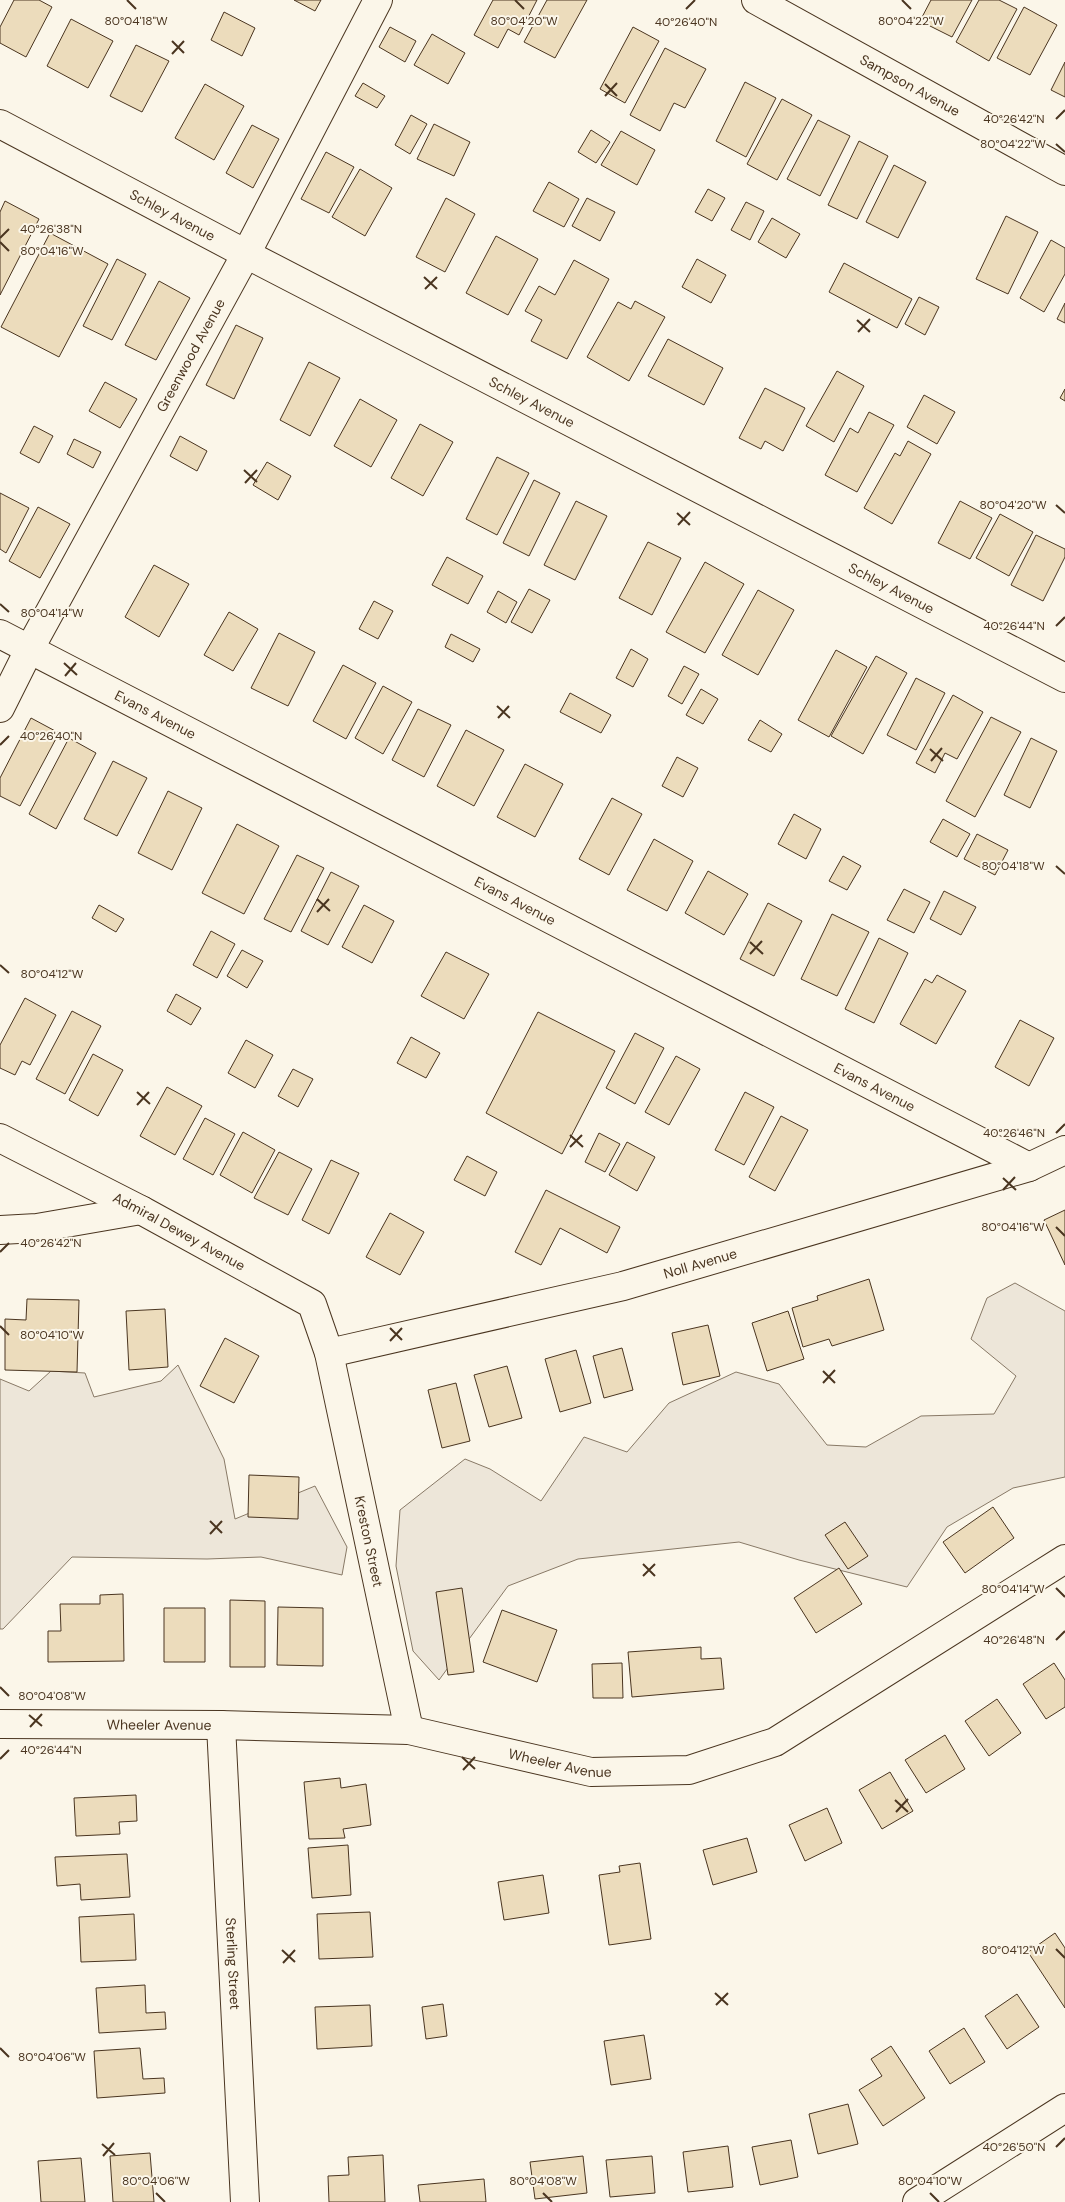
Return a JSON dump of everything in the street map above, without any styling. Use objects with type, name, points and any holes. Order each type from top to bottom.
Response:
[{"type":"street","name":"Greenwood Avenue","points":[[0,708],[29,650],[246,254],[378,0]]},
{"type":"street","name":"Sampson Avenue","points":[[756,0],[1065,171]]},
{"type":"street","name":"Schley Avenue","points":[[0,124],[246,254],[1065,678]]},
{"type":"street","name":"Evans Avenue","points":[[0,634],[1029,1166]]},
{"type":"street","name":"Admiral Dewey Avenue","points":[[0,1138],[141,1210],[312,1304],[329,1353]]},
{"type":"street","name":"Noll Avenue","points":[[329,1353],[623,1286],[1029,1166],[1065,1150]]},
{"type":"street","points":[[0,1230],[37,1228],[141,1210]]},
{"type":"street","name":"Kreston Street","points":[[329,1353],[409,1730]]},
{"type":"street","name":"Wheeler Avenue","points":[[0,1724],[222,1725],[409,1730],[591,1772],[689,1770],[775,1742],[1065,1559]]},
{"type":"street","name":"Sterling Street","points":[[222,1725],[245,2202]]},
{"type":"street","points":[[917,2202],[1065,2108]]},
{"type":"shaded area","points":[[1015,1283],[1065,1311],[1065,1477],[1013,1488],[947,1527],[907,1587],[799,1560],[739,1542],[578,1559],[508,1586],[439,1680],[413,1651],[396,1566],[400,1510],[465,1459],[490,1469],[541,1501],[584,1437],[627,1452],[669,1403],[736,1372],[779,1384],[827,1445],[866,1447],[921,1416],[994,1414],[1016,1376],[971,1339],[987,1298]]},
{"type":"shaded area","points":[[178,1365],[224,1459],[235,1519],[315,1486],[347,1547],[342,1575],[261,1557],[207,1559],[72,1557],[3,1629],[0,1629],[0,1379],[29,1391],[51,1371],[85,1373],[94,1397],[161,1381]]},
{"type":"building","points":[[14,0],[39,0],[52,7],[26,57],[0,43],[0,27]]},
{"type":"building","points":[[294,0],[321,0],[315,11]]},
{"type":"building","points":[[493,0],[537,0],[519,35],[508,29],[498,48],[474,35]]},
{"type":"building","points":[[547,0],[587,0],[555,58],[524,42]]},
{"type":"building","points":[[931,0],[972,0],[952,37],[920,21]]},
{"type":"building","points":[[979,0],[999,0],[1017,9],[989,61],[956,42]]},
{"type":"building","points":[[1024,7],[1057,25],[1030,75],[997,58]]},
{"type":"building","points":[[224,12],[255,28],[242,56],[211,40]]},
{"type":"building","points":[[71,19],[113,41],[88,88],[47,66]]},
{"type":"building","points":[[390,27],[416,41],[405,62],[379,47]]},
{"type":"building","points":[[633,27],[659,41],[625,103],[600,89]]},
{"type":"building","points":[[432,34],[465,53],[448,84],[414,65]]},
{"type":"building","points":[[136,45],[169,61],[142,112],[110,96]]},
{"type":"building","points":[[665,48],[706,69],[685,108],[674,103],[660,131],[630,115]]},
{"type":"building","points":[[1065,62],[1065,97],[1051,90]]},
{"type":"building","points":[[745,82],[776,98],[746,157],[716,141]]},
{"type":"building","points":[[363,83],[385,96],[377,108],[355,96]]},
{"type":"building","points":[[205,84],[244,106],[214,160],[175,138]]},
{"type":"building","points":[[782,99],[812,115],[777,180],[747,164]]},
{"type":"building","points":[[411,115],[427,124],[410,154],[395,145]]},
{"type":"building","points":[[818,120],[850,136],[820,196],[787,179]]},
{"type":"building","points":[[434,124],[470,142],[454,176],[417,159]]},
{"type":"building","points":[[252,125],[279,139],[253,188],[226,173]]},
{"type":"building","points":[[591,130],[610,142],[596,163],[578,152]]},
{"type":"building","points":[[621,131],[655,150],[637,185],[601,165]]},
{"type":"building","points":[[859,141],[888,156],[857,219],[828,205]]},
{"type":"building","points":[[326,152],[354,167],[329,213],[301,199]]},
{"type":"building","points":[[894,165],[926,182],[898,238],[866,222]]},
{"type":"building","points":[[360,169],[392,188],[365,236],[332,217]]},
{"type":"building","points":[[549,182],[579,199],[564,227],[533,211]]},
{"type":"building","points":[[708,189],[725,198],[712,221],[695,212]]},
{"type":"building","points":[[446,198],[475,214],[445,272],[416,257]]},
{"type":"building","points":[[587,198],[615,212],[600,241],[572,226]]},
{"type":"building","points":[[5,201],[39,219],[0,295],[0,212]]},
{"type":"building","points":[[746,202],[764,211],[750,240],[731,230]]},
{"type":"building","points":[[1006,216],[1038,232],[1008,294],[976,279]]},
{"type":"building","points":[[772,218],[800,234],[786,258],[758,242]]},
{"type":"building","points":[[50,233],[108,264],[59,357],[1,327]]},
{"type":"building","points":[[496,236],[538,259],[508,315],[466,293]]},
{"type":"building","points":[[1051,240],[1065,248],[1065,274],[1044,312],[1020,298]]},
{"type":"building","points":[[117,259],[146,274],[112,340],[83,326]]},
{"type":"building","points":[[697,259],[726,275],[711,303],[682,287]]},
{"type":"building","points":[[574,260],[609,279],[567,359],[531,341],[542,320],[525,311],[539,286],[555,295]]},
{"type":"building","points":[[844,263],[912,299],[897,328],[829,292]]},
{"type":"building","points":[[159,281],[190,298],[156,360],[125,345]]},
{"type":"building","points":[[919,297],[939,307],[925,335],[905,324]]},
{"type":"building","points":[[635,301],[665,317],[629,381],[587,357],[618,302],[631,309]]},
{"type":"building","points":[[1065,303],[1065,323],[1057,319]]},
{"type":"building","points":[[236,325],[263,338],[234,399],[206,385]]},
{"type":"building","points":[[668,339],[723,368],[704,405],[648,376]]},
{"type":"building","points":[[309,362],[340,378],[310,436],[280,420]]},
{"type":"building","points":[[837,371],[864,386],[834,442],[806,426]]},
{"type":"building","points":[[105,382],[137,399],[120,428],[89,411]]},
{"type":"building","points":[[765,388],[805,408],[783,451],[765,441],[761,449],[739,438]]},
{"type":"building","points":[[1065,389],[1065,401],[1060,398]]},
{"type":"building","points":[[924,395],[955,412],[937,444],[907,427]]},
{"type":"building","points":[[360,399],[397,420],[371,467],[334,446]]},
{"type":"building","points":[[869,412],[894,425],[857,492],[825,475],[850,428],[858,433]]},
{"type":"building","points":[[420,424],[453,442],[423,496],[391,478]]},
{"type":"building","points":[[34,426],[53,436],[39,463],[20,453]]},
{"type":"building","points":[[180,436],[207,451],[197,471],[170,456]]},
{"type":"building","points":[[74,439],[101,452],[93,468],[67,454]]},
{"type":"building","points":[[908,441],[931,454],[892,524],[864,508],[895,453],[900,456]]},
{"type":"building","points":[[497,457],[529,473],[497,535],[466,519]]},
{"type":"building","points":[[267,462],[291,476],[278,500],[253,485]]},
{"type":"building","points":[[534,480],[560,493],[529,556],[503,543]]},
{"type":"building","points":[[0,493],[29,508],[6,553],[0,549]]},
{"type":"building","points":[[576,501],[607,516],[575,580],[544,565]]},
{"type":"building","points":[[960,501],[992,518],[970,559],[938,543]]},
{"type":"building","points":[[38,507],[70,524],[40,578],[9,561]]},
{"type":"building","points":[[1000,514],[1033,532],[1009,576],[976,558]]},
{"type":"building","points":[[1036,535],[1065,549],[1065,557],[1043,601],[1011,585]]},
{"type":"building","points":[[648,542],[681,558],[652,615],[619,598]]},
{"type":"building","points":[[447,557],[483,576],[468,604],[432,585]]},
{"type":"building","points":[[705,562],[744,584],[705,653],[666,632]]},
{"type":"building","points":[[154,565],[189,584],[159,637],[125,617]]},
{"type":"building","points":[[529,589],[550,600],[532,633],[511,622]]},
{"type":"building","points":[[758,590],[794,610],[758,675],[722,655]]},
{"type":"building","points":[[498,591],[517,602],[506,623],[487,612]]},
{"type":"building","points":[[374,601],[393,611],[378,639],[359,629]]},
{"type":"building","points":[[229,612],[258,629],[233,671],[204,655]]},
{"type":"building","points":[[279,633],[315,652],[288,706],[251,688]]},
{"type":"building","points":[[451,634],[480,649],[473,662],[445,647]]},
{"type":"building","points":[[631,649],[648,659],[633,687],[616,678]]},
{"type":"building","points":[[836,650],[867,667],[829,737],[798,720]]},
{"type":"building","points":[[876,656],[907,673],[863,754],[831,736]]},
{"type":"building","points":[[343,665],[376,683],[346,739],[313,721]]},
{"type":"building","points":[[684,666],[699,674],[682,704],[668,696]]},
{"type":"building","points":[[916,678],[945,693],[916,750],[887,735]]},
{"type":"building","points":[[383,686],[412,702],[383,754],[355,738]]},
{"type":"building","points":[[701,689],[718,699],[703,724],[686,715]]},
{"type":"building","points":[[570,693],[611,715],[601,733],[560,712]]},
{"type":"building","points":[[953,695],[983,712],[957,759],[945,753],[935,773],[916,763]]},
{"type":"building","points":[[418,709],[451,725],[424,777],[392,760]]},
{"type":"building","points":[[991,717],[1021,732],[975,817],[946,801]]},
{"type":"building","points":[[31,718],[59,733],[20,806],[0,796],[0,778]]},
{"type":"building","points":[[760,720],[782,734],[771,752],[748,740]]},
{"type":"building","points":[[466,730],[504,750],[474,806],[437,786]]},
{"type":"building","points":[[69,738],[96,753],[56,829],[29,814]]},
{"type":"building","points":[[1031,738],[1057,751],[1030,808],[1004,795]]},
{"type":"building","points":[[677,757],[698,768],[683,797],[662,786]]},
{"type":"building","points":[[113,761],[147,778],[117,836],[84,819]]},
{"type":"building","points":[[525,764],[563,784],[535,837],[497,817]]},
{"type":"building","points":[[168,791],[202,808],[172,870],[138,853]]},
{"type":"building","points":[[612,798],[642,814],[609,875],[579,859]]},
{"type":"building","points":[[794,814],[821,829],[806,859],[778,844]]},
{"type":"building","points":[[943,819],[970,834],[957,857],[930,842]]},
{"type":"building","points":[[237,824],[279,846],[244,914],[202,893]]},
{"type":"building","points":[[977,834],[1008,850],[995,875],[964,859]]},
{"type":"building","points":[[654,839],[693,861],[667,911],[627,890]]},
{"type":"building","points":[[297,855],[324,868],[291,932],[264,919]]},
{"type":"building","points":[[843,856],[861,866],[847,890],[829,881]]},
{"type":"building","points":[[708,871],[748,894],[724,935],[685,913]]},
{"type":"building","points":[[331,872],[359,886],[328,945],[301,931]]},
{"type":"building","points":[[904,889],[930,902],[914,933],[887,920]]},
{"type":"building","points":[[944,891],[976,907],[961,935],[930,919]]},
{"type":"building","points":[[768,903],[802,921],[774,976],[740,959]]},
{"type":"building","points":[[99,905],[124,919],[116,932],[92,918]]},
{"type":"building","points":[[364,905],[394,921],[372,963],[342,947]]},
{"type":"building","points":[[832,914],[869,932],[837,996],[801,979]]},
{"type":"building","points":[[211,931],[235,944],[217,978],[193,965]]},
{"type":"building","points":[[879,938],[908,953],[874,1023],[845,1009]]},
{"type":"building","points":[[242,950],[263,961],[247,988],[227,976]]},
{"type":"building","points":[[446,952],[489,974],[464,1019],[421,996]]},
{"type":"building","points":[[937,975],[966,991],[936,1044],[900,1024],[925,979],[932,983]]},
{"type":"building","points":[[176,994],[201,1008],[191,1025],[167,1011]]},
{"type":"building","points":[[25,998],[56,1015],[30,1065],[22,1061],[15,1075],[0,1068],[0,1045]]},
{"type":"building","points":[[72,1011],[101,1026],[65,1094],[36,1079]]},
{"type":"building","points":[[538,1012],[615,1051],[562,1154],[486,1113]]},
{"type":"building","points":[[1020,1020],[1054,1038],[1029,1086],[995,1067]]},
{"type":"building","points":[[635,1033],[664,1048],[635,1104],[606,1088]]},
{"type":"building","points":[[411,1037],[440,1053],[426,1078],[397,1063]]},
{"type":"building","points":[[246,1040],[273,1055],[255,1088],[228,1073]]},
{"type":"building","points":[[93,1054],[123,1070],[98,1116],[69,1100]]},
{"type":"building","points":[[676,1056],[700,1069],[669,1125],[645,1112]]},
{"type":"building","points":[[293,1069],[313,1079],[298,1107],[278,1096]]},
{"type":"building","points":[[167,1087],[202,1106],[175,1155],[140,1136]]},
{"type":"building","points":[[745,1092],[774,1107],[744,1165],[715,1150]]},
{"type":"building","points":[[781,1116],[808,1130],[775,1191],[749,1177]]},
{"type":"building","points":[[205,1118],[235,1134],[213,1175],[183,1159]]},
{"type":"building","points":[[243,1132],[275,1150],[252,1193],[220,1175]]},
{"type":"building","points":[[599,1133],[620,1144],[605,1172],[585,1162]]},
{"type":"building","points":[[627,1142],[655,1157],[637,1191],[609,1175]]},
{"type":"building","points":[[279,1152],[312,1169],[288,1215],[254,1198]]},
{"type":"building","points":[[467,1156],[497,1172],[485,1196],[454,1180]]},
{"type":"building","points":[[331,1160],[359,1173],[329,1234],[302,1220]]},
{"type":"building","points":[[546,1190],[620,1227],[607,1253],[560,1228],[541,1265],[515,1252]]},
{"type":"building","points":[[1065,1210],[1065,1265],[1044,1220]]},
{"type":"building","points":[[390,1213],[424,1232],[400,1275],[366,1257]]},
{"type":"building","points":[[869,1279],[884,1330],[832,1346],[829,1339],[803,1347],[792,1308],[818,1300],[817,1296]]},
{"type":"building","points":[[27,1299],[79,1300],[77,1372],[5,1370],[5,1319],[26,1320]]},
{"type":"building","points":[[165,1309],[168,1367],[129,1370],[126,1311]]},
{"type":"building","points":[[788,1311],[804,1359],[767,1371],[752,1323]]},
{"type":"building","points":[[708,1325],[720,1376],[683,1385],[672,1333]]},
{"type":"building","points":[[225,1338],[259,1356],[234,1403],[200,1386]]},
{"type":"building","points":[[622,1348],[633,1390],[604,1398],[593,1356]]},
{"type":"building","points":[[576,1350],[591,1403],[560,1412],[545,1359]]},
{"type":"building","points":[[507,1366],[522,1418],[489,1427],[474,1375]]},
{"type":"building","points":[[456,1383],[470,1441],[442,1448],[428,1390]]},
{"type":"building","points":[[249,1475],[299,1477],[298,1519],[248,1517]]},
{"type":"building","points":[[993,1507],[1014,1538],[965,1573],[943,1542]]},
{"type":"building","points":[[845,1522],[868,1556],[848,1569],[825,1535]]},
{"type":"building","points":[[839,1568],[862,1604],[816,1633],[794,1598]]},
{"type":"building","points":[[462,1588],[474,1672],[448,1675],[436,1592]]},
{"type":"building","points":[[123,1594],[124,1661],[48,1662],[48,1631],[61,1631],[60,1604],[100,1604],[100,1595]]},
{"type":"building","points":[[230,1600],[265,1601],[265,1667],[230,1667]]},
{"type":"building","points":[[278,1607],[323,1608],[323,1666],[277,1665]]},
{"type":"building","points":[[164,1608],[205,1608],[205,1662],[164,1662]]},
{"type":"building","points":[[502,1610],[557,1630],[537,1682],[483,1662]]},
{"type":"building","points":[[701,1647],[701,1659],[721,1658],[724,1689],[632,1697],[628,1652]]},
{"type":"building","points":[[622,1663],[623,1698],[593,1698],[592,1664]]},
{"type":"building","points":[[1054,1663],[1065,1680],[1065,1707],[1046,1719],[1023,1684]]},
{"type":"building","points":[[997,1699],[1021,1733],[989,1756],[965,1721]]},
{"type":"building","points":[[945,1735],[965,1769],[926,1793],[905,1760]]},
{"type":"building","points":[[890,1772],[913,1811],[882,1829],[859,1790]]},
{"type":"building","points":[[340,1778],[341,1788],[366,1784],[371,1825],[343,1829],[345,1838],[309,1839],[304,1782]]},
{"type":"building","points":[[136,1795],[137,1821],[119,1822],[120,1834],[76,1836],[74,1798]]},
{"type":"building","points":[[827,1808],[842,1843],[805,1861],[789,1825]]},
{"type":"building","points":[[747,1838],[757,1872],[713,1885],[703,1850]]},
{"type":"building","points":[[348,1845],[351,1895],[312,1898],[308,1848]]},
{"type":"building","points":[[127,1854],[130,1897],[81,1900],[80,1884],[57,1886],[55,1857]]},
{"type":"building","points":[[640,1863],[651,1939],[609,1945],[599,1875],[620,1872],[619,1866]]},
{"type":"building","points":[[543,1875],[549,1913],[504,1920],[498,1882]]},
{"type":"building","points":[[370,1912],[373,1957],[319,1959],[317,1914]]},
{"type":"building","points":[[134,1914],[136,1960],[81,1962],[79,1917]]},
{"type":"building","points":[[1055,1933],[1065,1948],[1065,2008],[1028,1952]]},
{"type":"building","points":[[145,1985],[146,2013],[165,2012],[166,2029],[99,2033],[96,1988]]},
{"type":"building","points":[[1017,1994],[1039,2027],[1007,2049],[985,2016]]},
{"type":"building","points":[[443,2004],[447,2036],[426,2039],[422,2007]]},
{"type":"building","points":[[370,2005],[372,2046],[317,2049],[315,2007]]},
{"type":"building","points":[[964,2028],[985,2062],[950,2084],[929,2051]]},
{"type":"building","points":[[644,2035],[651,2079],[611,2085],[604,2041]]},
{"type":"building","points":[[891,2046],[925,2098],[883,2126],[859,2090],[882,2076],[871,2059]]},
{"type":"building","points":[[140,2048],[143,2079],[164,2078],[165,2093],[97,2098],[94,2051]]},
{"type":"building","points":[[848,2104],[858,2144],[818,2154],[809,2114]]},
{"type":"building","points":[[791,2140],[798,2177],[760,2185],[752,2147]]},
{"type":"building","points":[[728,2146],[733,2187],[688,2192],[683,2152]]},
{"type":"building","points":[[150,2153],[154,2202],[113,2202],[110,2156]]},
{"type":"building","points":[[383,2155],[385,2202],[329,2202],[328,2176],[349,2175],[348,2157]]},
{"type":"building","points":[[583,2156],[587,2193],[535,2199],[530,2162]]},
{"type":"building","points":[[652,2156],[655,2193],[610,2197],[606,2160]]},
{"type":"building","points":[[81,2158],[85,2202],[41,2202],[38,2161]]},
{"type":"building","points":[[484,2179],[486,2202],[420,2202],[418,2185]]}]
